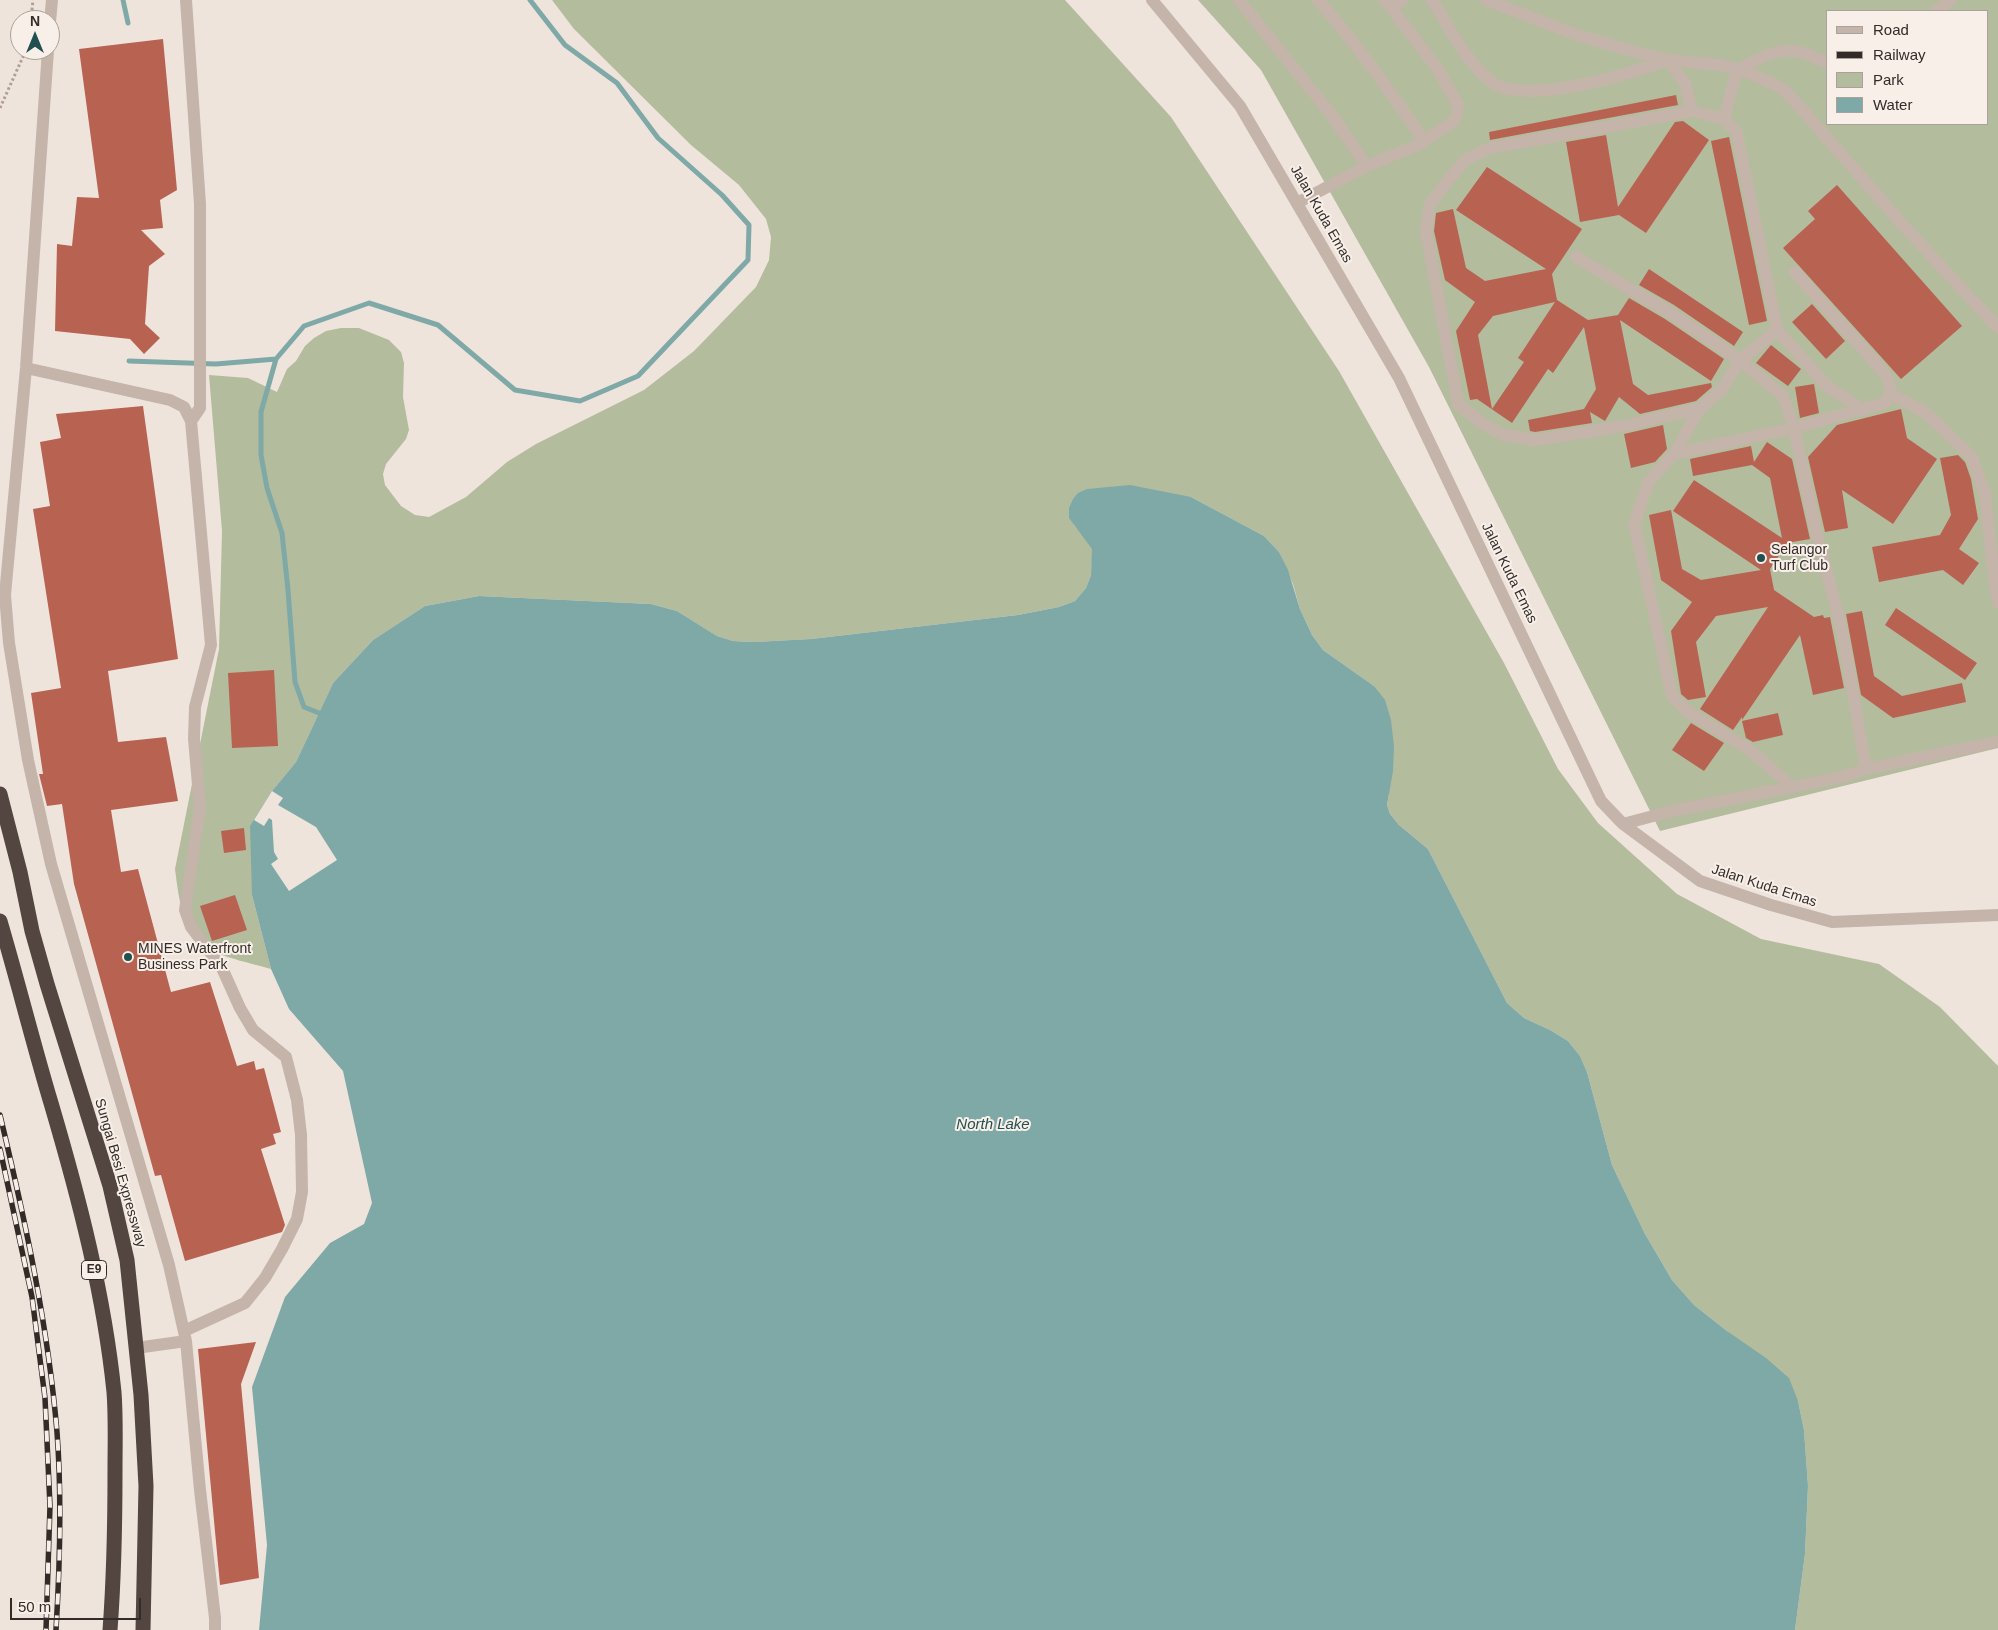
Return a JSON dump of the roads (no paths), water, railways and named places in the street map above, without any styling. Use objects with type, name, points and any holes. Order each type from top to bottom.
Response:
[{"type":"highway","name":"Sungai Besi Expressway","points":[[0,794],[46,984],[110,1186],[127,1260],[143,1416],[147,1540],[143,1630]]},
{"type":"highway","name":"E9","points":[[0,921],[62,1137],[84,1224],[109,1352],[114,1394],[115,1445],[114,1548],[110,1630]]},
{"type":"street","points":[[186,0],[200,204],[200,408],[191,421]]},
{"type":"street","name":"Jalan Kuda Emas","points":[[1152,0],[1240,106],[1399,378],[1602,801],[1623,824],[1700,881],[1771,905],[1832,922],[1998,915]]},
{"type":"street","points":[[1239,0],[1330,113],[1368,166]]},
{"type":"street","points":[[1318,0],[1352,41],[1424,141]]},
{"type":"street","points":[[1297,203],[1368,166],[1416,146],[1454,121],[1458,105],[1437,68],[1389,4],[1402,0]]},
{"type":"street","points":[[1432,0],[1475,67],[1495,84],[1522,91],[1583,85],[1668,60]]},
{"type":"street","points":[[1486,0],[1578,35],[1668,60],[1722,65],[1752,74],[1785,90],[1903,225],[1998,328]]},
{"type":"street","points":[[1937,10],[1951,0]]},
{"type":"street","points":[[1737,70],[1774,53],[1794,50],[1826,62]]},
{"type":"street","points":[[47,60],[26,368],[5,595],[9,643],[28,760],[51,864],[168,1265],[185,1336],[215,1630]]},
{"type":"street","points":[[1668,60],[1685,84],[1692,111]]},
{"type":"street","points":[[1724,119],[1737,70]]},
{"type":"street","points":[[1700,408],[1624,426],[1535,440],[1504,435],[1482,423],[1458,404],[1426,231],[1429,206],[1465,160],[1490,148],[1692,111],[1724,119],[1737,133],[1777,330],[1827,386],[1863,410]]},
{"type":"street","points":[[1576,257],[1669,312],[1740,360],[1783,396],[1794,428],[1816,531],[1842,630],[1866,769]]},
{"type":"street","points":[[1674,454],[1794,428],[1885,403],[1890,394],[1890,386],[1886,375],[1795,272]]},
{"type":"street","points":[[1777,330],[1740,360],[1722,389],[1700,408],[1674,454],[1648,480],[1634,523],[1672,696],[1687,711],[1749,749],[1792,787]]},
{"type":"street","points":[[26,368],[170,400],[184,407],[191,421],[211,646],[195,707],[194,739],[200,808],[185,910],[191,926],[222,968],[240,1008],[253,1030],[286,1057],[298,1109],[301,1135],[302,1192],[297,1219],[282,1250],[265,1278],[246,1303],[185,1336],[136,1348]]},
{"type":"street","points":[[1890,394],[1925,412],[1972,457],[1985,494],[1994,586],[1998,604]]},
{"type":"street","points":[[1623,824],[1672,811],[1842,777],[1866,769],[1998,742]]},
{"type":"water","name":"North Lake","points":[[1130,485],[1191,497],[1264,536],[1279,552],[1288,570],[1300,609],[1312,635],[1323,650],[1374,686],[1385,700],[1391,720],[1394,746],[1393,771],[1387,805],[1390,814],[1399,825],[1428,849],[1507,1003],[1524,1018],[1568,1041],[1580,1056],[1587,1072],[1612,1165],[1645,1234],[1672,1280],[1694,1305],[1766,1358],[1789,1378],[1798,1401],[1804,1430],[1808,1486],[1805,1554],[1795,1630],[259,1630],[267,1545],[252,1387],[285,1297],[330,1243],[364,1224],[372,1203],[343,1071],[289,1009],[271,969],[252,895],[250,826],[272,791],[296,762],[333,683],[373,640],[425,606],[479,596],[651,604],[677,611],[717,636],[733,641],[754,642],[811,639],[1018,615],[1059,607],[1075,601],[1086,588],[1091,575],[1092,549],[1069,518],[1069,508],[1073,499],[1078,493],[1087,489]]},
{"type":"waterway","points":[[123,0],[128,23]]},
{"type":"waterway","points":[[319,713],[304,707],[295,682],[282,533],[267,488],[261,455],[261,412],[276,359],[304,326],[369,303],[438,325],[515,390],[580,401],[638,376],[748,260],[749,225],[722,195],[658,138],[617,83],[565,45],[530,0]]},
{"type":"waterway","points":[[129,361],[216,364],[276,359]]},
{"type":"railway","points":[[0,1115],[42,1312],[53,1392],[59,1457],[60,1506],[56,1630]]},
{"type":"railway","points":[[0,1149],[32,1297],[45,1398],[50,1506],[46,1630]]},
{"type":"place","name":"Selangor Turf Club","points":[[1761,558]]},
{"type":"place","name":"MINES Waterfront Business Park","points":[[128,957]]}]
